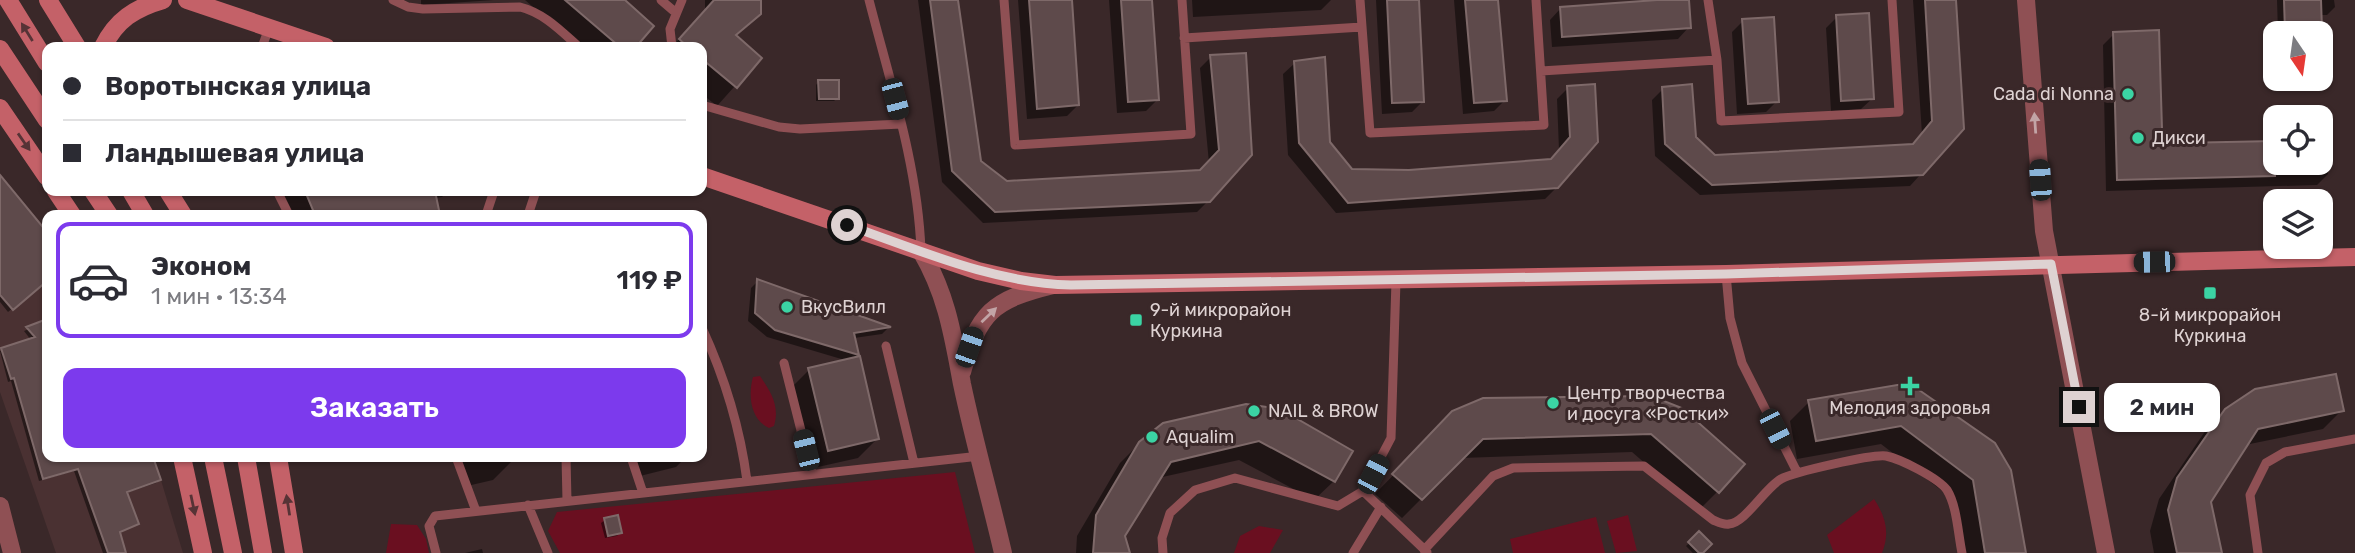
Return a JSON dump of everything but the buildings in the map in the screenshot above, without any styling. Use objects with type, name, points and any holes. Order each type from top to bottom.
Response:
[{"type":"street","points":[[8,0],[42,55]]},
{"type":"street","points":[[48,0],[74,42]]},
{"type":"street","points":[[106,42],[118,23],[133,10],[163,0]]},
{"type":"street","points":[[187,0],[311,42]]},
{"type":"street","points":[[2026,0],[2044,231],[2106,553]]},
{"type":"street","points":[[0,50],[42,112]]},
{"type":"street","points":[[0,108],[42,170]]},
{"type":"street","points":[[707,178],[978,271],[1021,281],[1055,285],[1726,274],[2355,257]]},
{"type":"street","points":[[921,251],[934,273],[949,313],[1003,553]]},
{"type":"street","points":[[961,375],[974,333],[985,317],[1000,304],[1021,293],[1055,285]]},
{"type":"street","points":[[183,462],[203,553]]},
{"type":"street","points":[[214,462],[233,553]]},
{"type":"street","points":[[247,462],[263,553]]},
{"type":"street","points":[[279,462],[294,553]]},
{"type":"street","points":[[1,511],[12,553]]},
{"type":"lane","points":[[393,0],[408,7],[423,9],[520,7],[533,10],[573,42]]},
{"type":"lane","points":[[662,0],[675,12]]},
{"type":"lane","points":[[671,42],[670,29],[682,0]]},
{"type":"lane","points":[[869,0],[901,124],[920,216],[921,251]]},
{"type":"lane","points":[[1004,0],[1015,145],[1191,134],[1182,0]]},
{"type":"lane","points":[[1360,0],[1370,133],[1544,125],[1536,0]]},
{"type":"lane","points":[[1708,0],[1717,60],[1721,121],[1899,112],[1892,0]]},
{"type":"lane","points":[[1185,38],[1362,27]]},
{"type":"lane","points":[[264,42],[269,28]]},
{"type":"lane","points":[[1541,71],[1717,60]]},
{"type":"lane","points":[[707,106],[779,127],[800,129],[901,124]]},
{"type":"lane","points":[[1726,274],[1730,318],[1742,363],[1797,472]]},
{"type":"lane","points":[[1163,553],[1162,538],[1170,513],[1195,490],[1235,478],[1338,506],[1363,491],[1391,438],[1396,281]]},
{"type":"lane","points":[[707,340],[730,397],[743,445],[747,481]]},
{"type":"lane","points":[[886,345],[914,463]]},
{"type":"lane","points":[[784,363],[812,474]]},
{"type":"lane","points":[[2258,553],[2250,495],[2266,463],[2285,452],[2355,439]]},
{"type":"lane","points":[[436,553],[429,526],[435,516],[980,456]]},
{"type":"lane","points":[[1363,491],[1426,551],[1493,476],[1513,468],[1644,466],[1713,520],[1726,525],[1736,522],[1772,485],[1797,472],[1881,456],[1920,471],[1941,484],[1948,492],[1962,553]]},
{"type":"lane","points":[[458,462],[476,511]]},
{"type":"lane","points":[[565,462],[568,501]]},
{"type":"lane","points":[[633,462],[643,492]]},
{"type":"lane","points":[[528,505],[548,553]]},
{"type":"lane","points":[[1353,553],[1381,508]]},
{"type":"shaded area","points":[[0,174],[42,224],[42,462],[156,462],[183,553],[56,553],[0,392]]},
{"type":"shaded area","points":[[760,376],[775,406],[776,419],[774,426],[769,428],[758,419],[752,406],[753,377]]},
{"type":"shaded area","points":[[955,472],[975,553],[560,553],[548,531],[557,512]]},
{"type":"shaded area","points":[[1874,499],[1885,525],[1886,539],[1882,553],[1834,553],[1827,535]]},
{"type":"shaded area","points":[[1628,515],[1637,551],[1616,553],[1607,521]]},
{"type":"shaded area","points":[[1596,517],[1605,553],[1513,553],[1510,539]]},
{"type":"shaded area","points":[[391,524],[417,525],[426,539],[429,553],[386,553]]},
{"type":"shaded area","points":[[1259,526],[1283,530],[1270,553],[1234,553],[1240,536]]},
{"type":"place","name":"Cada di Nonna","points":[[2128,94]]},
{"type":"place","name":"Дикси","points":[[2138,138]]},
{"type":"place","name":"8-й микрорайон Куркина","points":[[2210,293]]},
{"type":"place","name":"ВкусВилл","points":[[787,307]]},
{"type":"place","name":"9-й микрорайон Куркина","points":[[1136,320]]},
{"type":"place","name":"Мелодия здоровья","points":[[1910,386]]},
{"type":"place","name":"Центр творчества и досуга «Ростки»","points":[[1553,403]]},
{"type":"place","name":"NAIL & BROW","points":[[1254,411]]},
{"type":"place","name":"Aqualim","points":[[1152,437]]},
{"type":"route","points":[[847,225],[978,271],[1021,281],[1055,285],[1396,281],[2051,264],[2079,407]]}]
